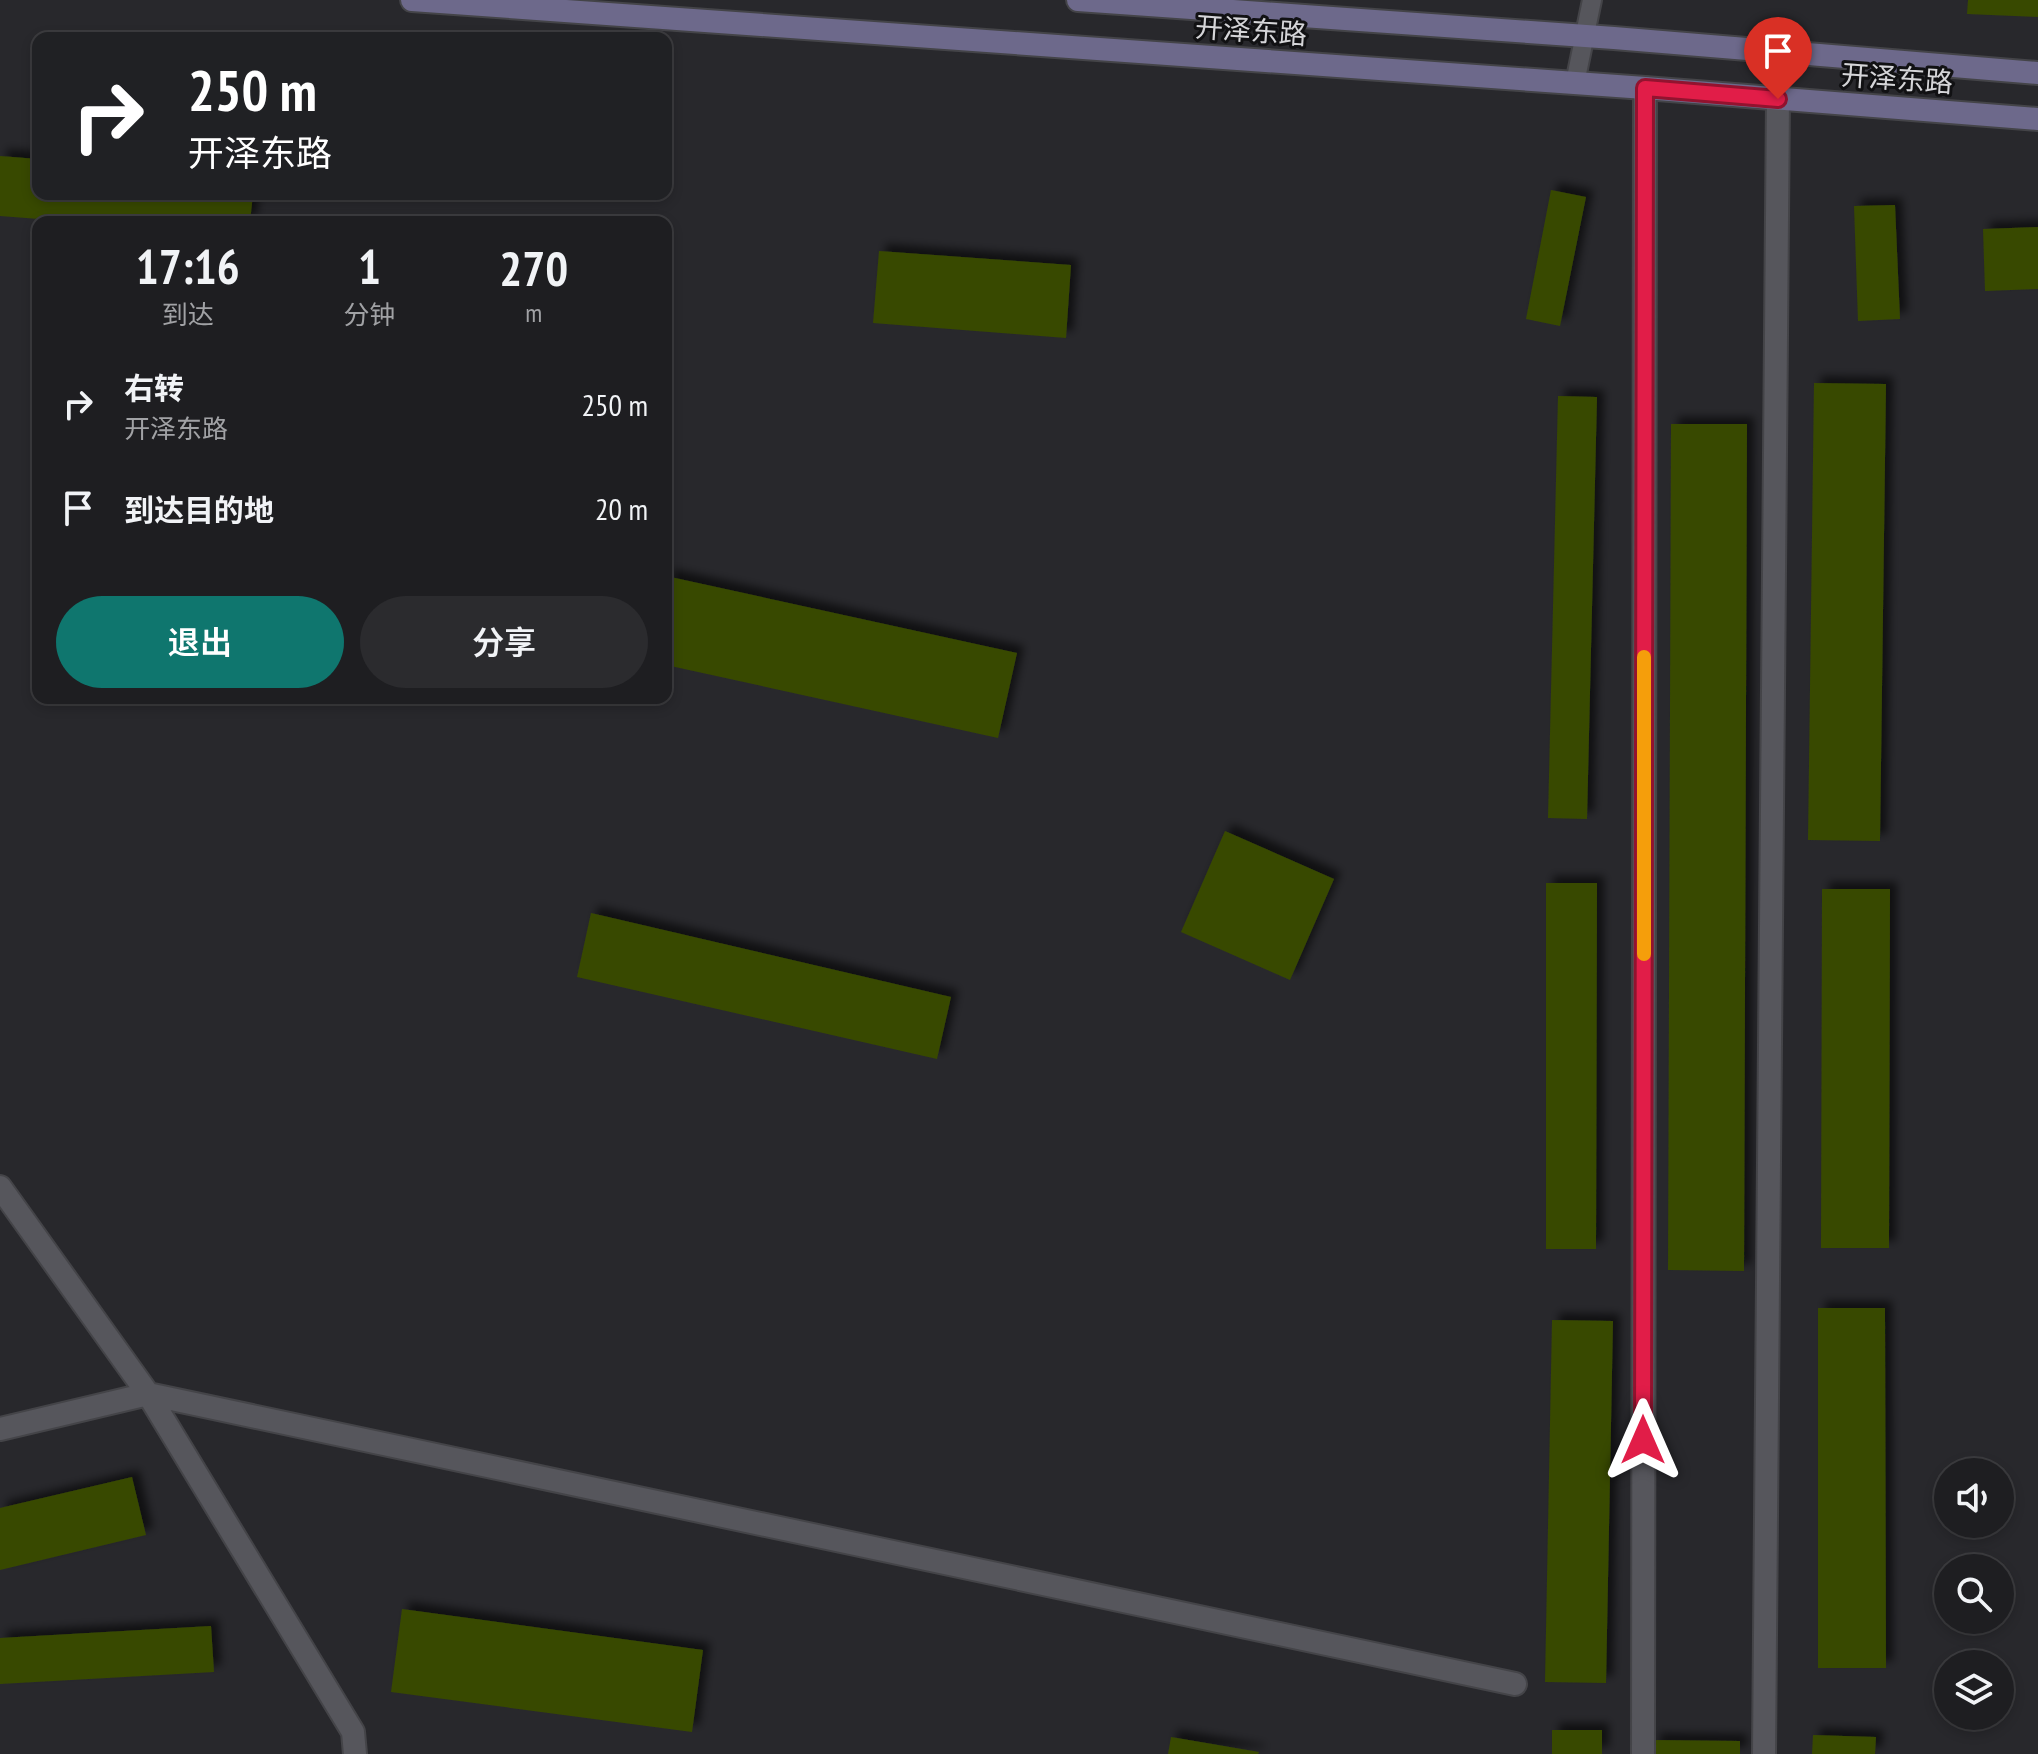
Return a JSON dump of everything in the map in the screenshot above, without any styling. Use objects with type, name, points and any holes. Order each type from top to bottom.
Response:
[{"type":"main road","name":"开泽东路","points":[[412,0],[582,6],[2038,119]]},
{"type":"main road","name":"开泽东路","points":[[1078,0],[1585,35],[2038,73]]},
{"type":"street","points":[[1643,1754],[1645,88]]},
{"type":"street","points":[[1764,1754],[1778,99]]},
{"type":"street","points":[[0,1187],[148,1394],[353,1732],[355,1754]]},
{"type":"street","points":[[0,1429],[148,1394],[1515,1684]]},
{"type":"lane","points":[[1575,83],[1592,0]]},
{"type":"building","points":[[1968,0],[2038,0],[2038,17],[1967,14]]},
{"type":"building","points":[[0,156],[32,159],[32,200],[252,200],[251,216],[32,216],[32,218],[0,216]]},
{"type":"building","points":[[1551,190],[1586,197],[1560,326],[1526,319]]},
{"type":"building","points":[[1895,205],[1900,319],[1858,321],[1854,206]]},
{"type":"building","points":[[2038,227],[2038,289],[1985,291],[1983,229]]},
{"type":"building","points":[[879,251],[1071,265],[1066,338],[873,323]]},
{"type":"building","points":[[1814,383],[1886,384],[1880,841],[1808,840]]},
{"type":"building","points":[[1558,396],[1597,397],[1587,819],[1548,818]]},
{"type":"building","points":[[1671,424],[1747,424],[1744,1271],[1668,1270]]},
{"type":"building","points":[[672,577],[1017,653],[998,738],[672,666]]},
{"type":"building","points":[[1225,831],[1334,879],[1290,980],[1181,932]]},
{"type":"building","points":[[1546,883],[1597,883],[1596,1249],[1546,1249]]},
{"type":"building","points":[[1822,889],[1890,889],[1889,1248],[1821,1248]]},
{"type":"building","points":[[591,913],[951,997],[937,1059],[577,977]]},
{"type":"building","points":[[1818,1308],[1885,1308],[1886,1668],[1818,1668]]},
{"type":"building","points":[[1552,1320],[1613,1321],[1606,1683],[1545,1682]]},
{"type":"building","points":[[132,1477],[146,1535],[0,1570],[0,1508]]},
{"type":"building","points":[[402,1609],[703,1650],[692,1732],[391,1692]]},
{"type":"building","points":[[211,1626],[214,1672],[0,1684],[0,1638]]},
{"type":"building","points":[[1552,1730],[1602,1730],[1602,1754],[1552,1754]]},
{"type":"building","points":[[1813,1735],[1876,1737],[1875,1754],[1812,1754]]},
{"type":"building","points":[[1171,1737],[1259,1752],[1168,1754]]},
{"type":"building","points":[[1653,1740],[1740,1741],[1740,1754],[1653,1754]]},
{"type":"slow traffic","points":[[1644,657],[1644,954]]},
{"type":"route","points":[[1643,1440],[1645,88],[1778,99]]}]
